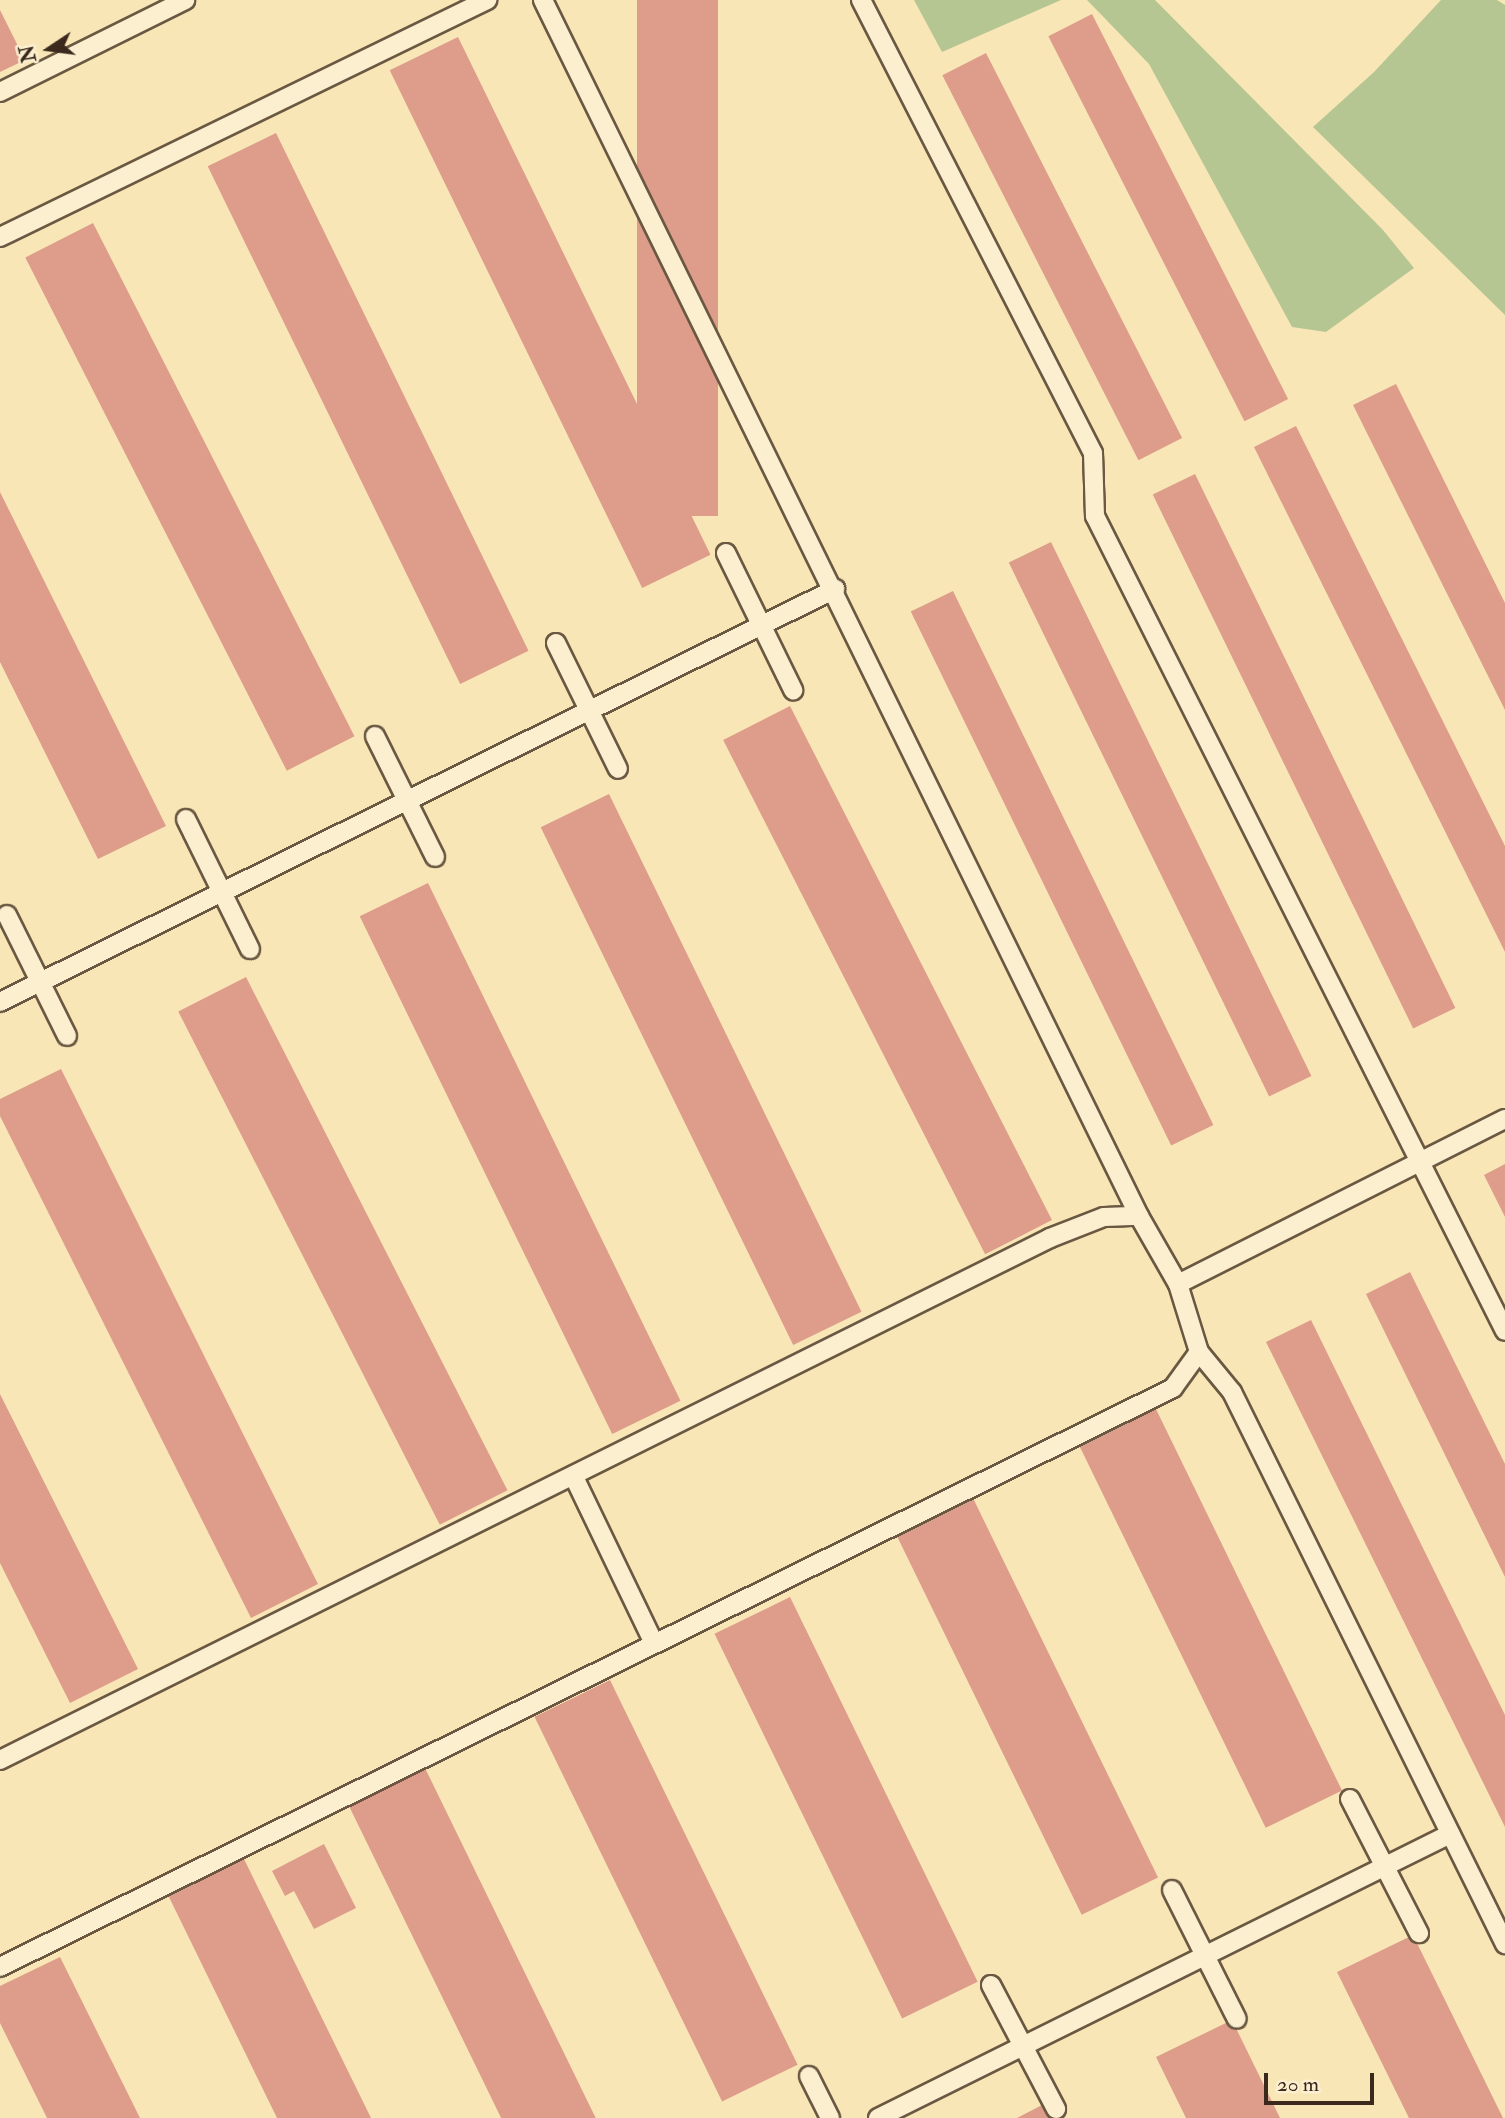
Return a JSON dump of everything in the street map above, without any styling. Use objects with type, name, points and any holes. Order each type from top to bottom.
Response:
[{"type":"lane","points":[[0,92],[185,0]]},
{"type":"lane","points":[[0,237],[487,0]]},
{"type":"lane","points":[[543,0],[835,589],[1139,1216],[1178,1284],[1199,1352],[1232,1392],[1505,1944]]},
{"type":"lane","points":[[861,0],[1093,453],[1095,516],[1424,1163],[1505,1331]]},
{"type":"lane","points":[[726,553],[793,690]]},
{"type":"lane","points":[[0,1002],[835,589]]},
{"type":"lane","points":[[556,643],[618,769]]},
{"type":"lane","points":[[374,736],[435,857]]},
{"type":"lane","points":[[186,819],[250,949]]},
{"type":"lane","points":[[7,915],[67,1036]]},
{"type":"lane","points":[[1178,1284],[1424,1163],[1505,1119]]},
{"type":"lane","points":[[0,1760],[574,1477],[1050,1238],[1104,1217],[1139,1216]]},
{"type":"lane","points":[[0,1967],[653,1641],[1173,1388],[1199,1352]]},
{"type":"lane","points":[[574,1477],[653,1641]]},
{"type":"lane","points":[[1350,1799],[1419,1933]]},
{"type":"lane","points":[[878,2118],[1450,1834]]},
{"type":"lane","points":[[1172,1890],[1237,2019]]},
{"type":"lane","points":[[990,1985],[1056,2109]]},
{"type":"lane","points":[[808,2076],[830,2118]]},
{"type":"green space","points":[[914,0],[1061,0],[942,52]]},
{"type":"green space","points":[[1087,0],[1155,0],[1383,230],[1414,268],[1326,332],[1292,327],[1149,64]]},
{"type":"green space","points":[[1441,0],[1497,0],[1505,5],[1505,315],[1313,127],[1374,72]]},
{"type":"building","points":[[637,0],[718,0],[718,516],[637,516]]},
{"type":"building","points":[[0,10],[25,60],[0,72]]},
{"type":"building","points":[[1092,14],[1288,399],[1244,421],[1048,36]]},
{"type":"building","points":[[458,37],[711,555],[642,588],[390,70]]},
{"type":"building","points":[[986,53],[1182,438],[1138,460],[942,75]]},
{"type":"building","points":[[276,133],[529,651],[460,684],[208,166]]},
{"type":"building","points":[[93,223],[354,736],[287,771],[25,258]]},
{"type":"building","points":[[1396,384],[1505,603],[1505,710],[1353,405]]},
{"type":"building","points":[[1296,426],[1505,846],[1505,952],[1254,447]]},
{"type":"building","points":[[1195,474],[1455,1008],[1413,1028],[1153,495]]},
{"type":"building","points":[[0,492],[166,826],[98,859],[0,662]]},
{"type":"building","points":[[1051,542],[1311,1076],[1269,1096],[1009,563]]},
{"type":"building","points":[[953,591],[1213,1125],[1171,1145],[911,612]]},
{"type":"building","points":[[790,706],[1052,1220],[985,1254],[723,740]]},
{"type":"building","points":[[609,794],[862,1312],[793,1345],[541,827]]},
{"type":"building","points":[[428,883],[681,1401],[612,1434],[360,916]]},
{"type":"building","points":[[246,977],[507,1490],[440,1525],[178,1012]]},
{"type":"building","points":[[61,1069],[318,1584],[251,1618],[0,1116],[0,1099]]},
{"type":"building","points":[[1505,1164],[1505,1217],[1484,1175]]},
{"type":"building","points":[[1410,1272],[1505,1464],[1505,1577],[1366,1294]]},
{"type":"building","points":[[1311,1320],[1505,1715],[1505,1827],[1266,1342]]},
{"type":"building","points":[[0,1394],[138,1669],[70,1703],[0,1563]]},
{"type":"building","points":[[1154,1405],[1342,1791],[1266,1828],[1078,1442]]},
{"type":"building","points":[[970,1492],[1158,1878],[1082,1915],[894,1529]]},
{"type":"building","points":[[790,1597],[978,1982],[902,2019],[715,1634]]},
{"type":"building","points":[[610,1680],[798,2065],[722,2102],[535,1717]]},
{"type":"building","points":[[425,1768],[596,2118],[501,2118],[349,1805]]},
{"type":"building","points":[[324,1844],[356,1908],[314,1929],[294,1891],[285,1896],[272,1871]]},
{"type":"building","points":[[243,1857],[371,2118],[277,2118],[168,1895]]},
{"type":"building","points":[[1413,1935],[1503,2118],[1409,2118],[1337,1972]]},
{"type":"building","points":[[60,1957],[140,2118],[47,2118],[0,2023],[0,1986]]},
{"type":"building","points":[[1232,2020],[1280,2118],[1186,2118],[1156,2057]]},
{"type":"building","points":[[1044,2104],[1051,2118],[1017,2118]]}]
